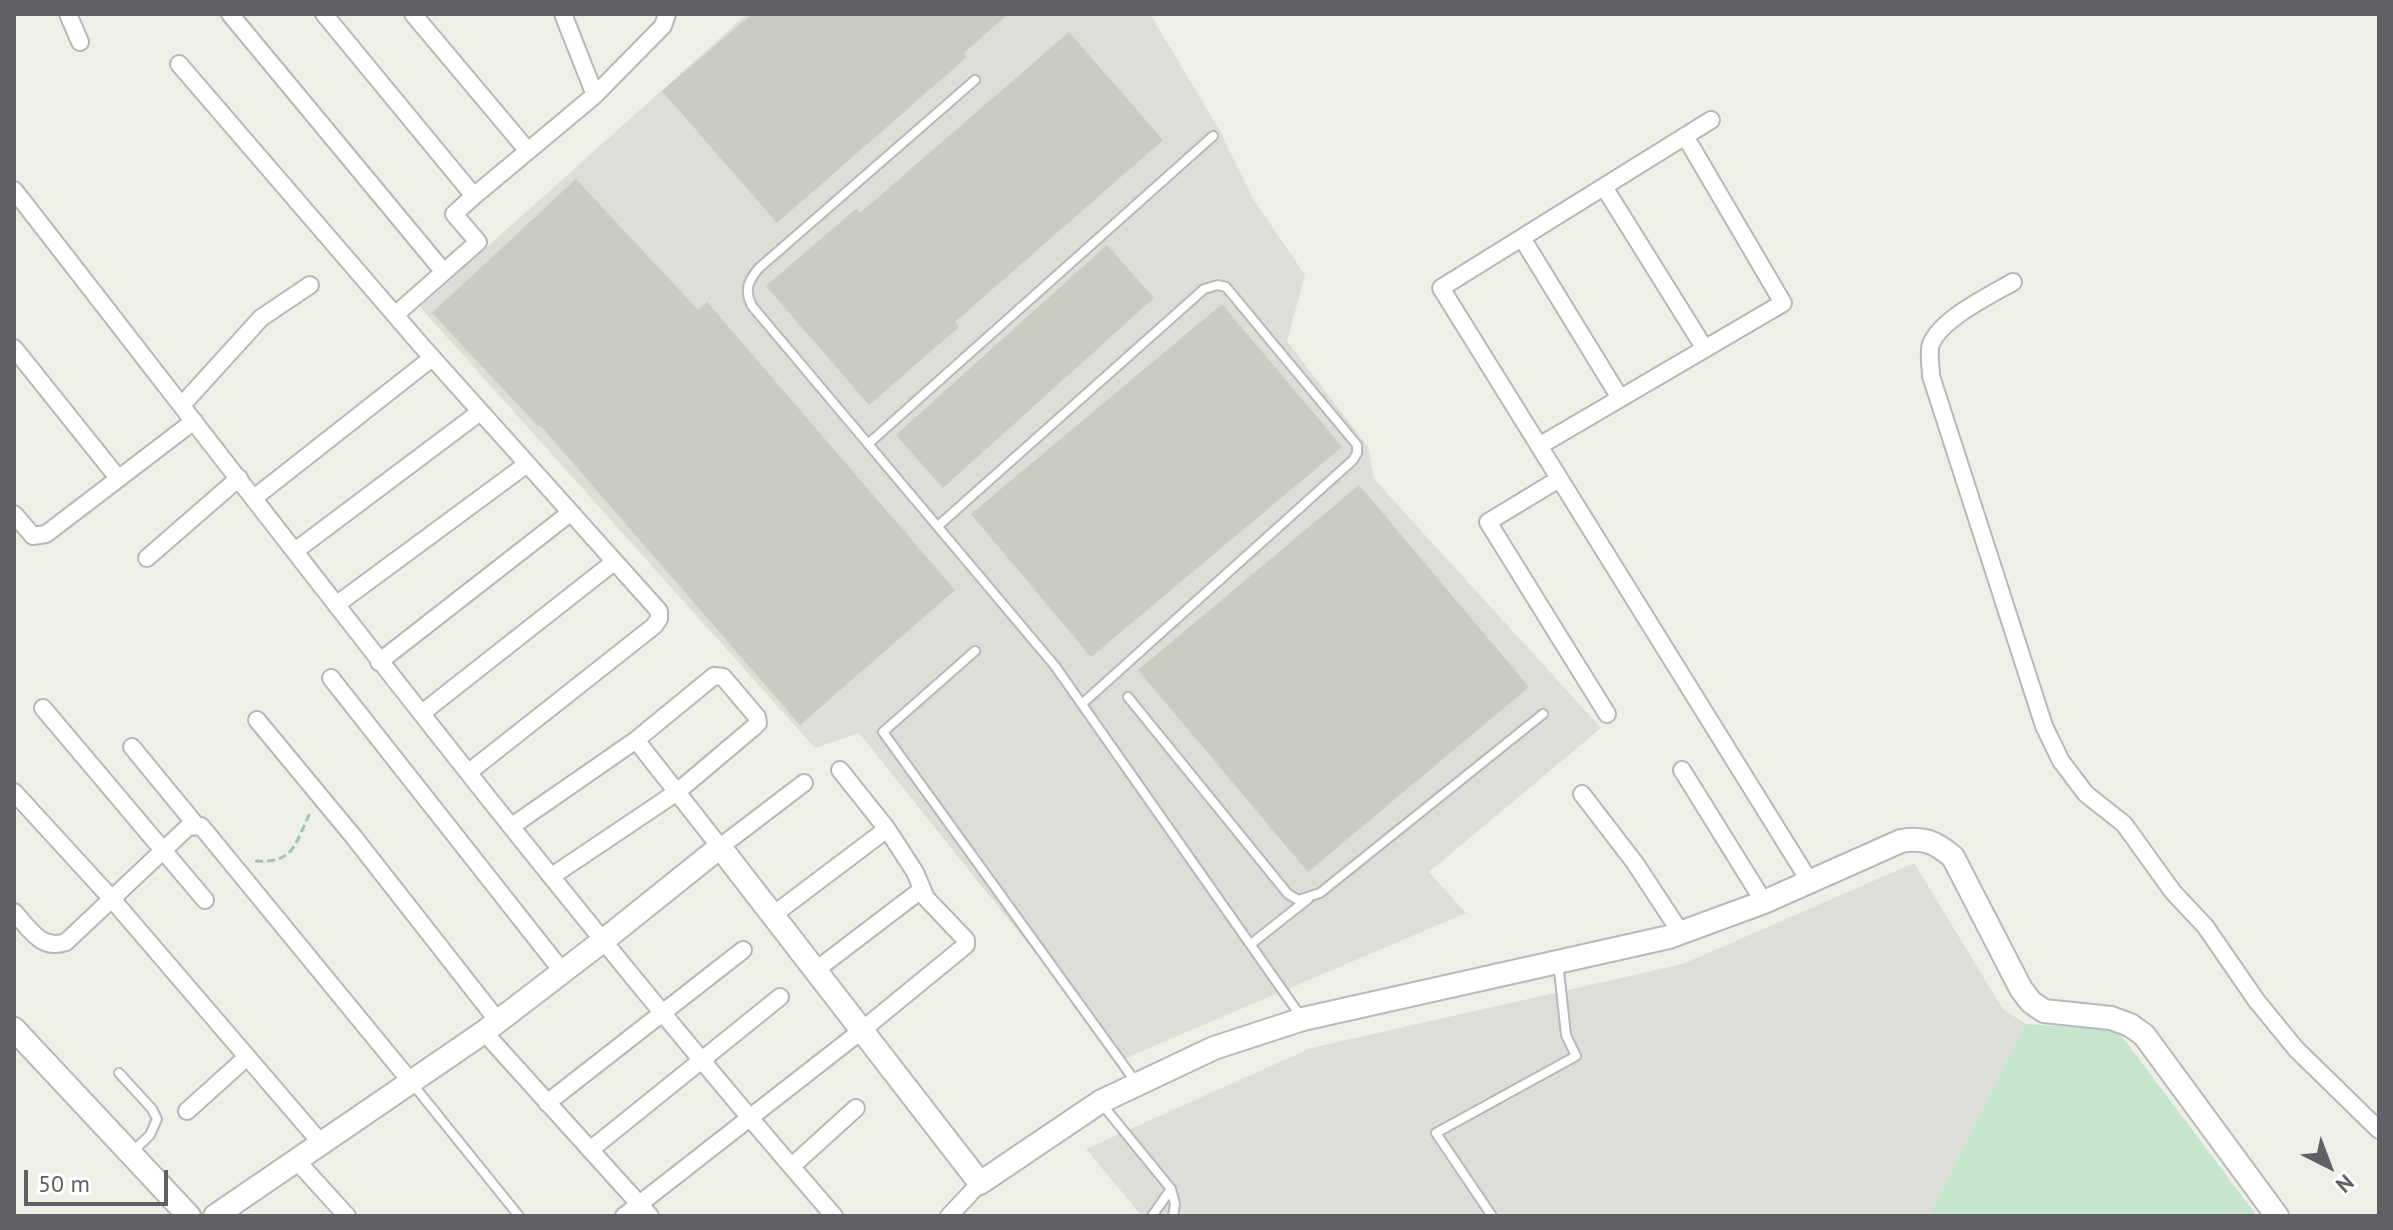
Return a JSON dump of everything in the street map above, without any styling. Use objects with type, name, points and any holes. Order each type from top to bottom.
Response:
[{"type":"street","points":[[68,14],[80,42]]},
{"type":"street","points":[[230,14],[443,271]]},
{"type":"street","points":[[324,14],[474,196]]},
{"type":"street","points":[[413,14],[528,151]]},
{"type":"street","points":[[563,14],[595,95]]},
{"type":"street","points":[[395,315],[478,242],[454,214],[595,95],[663,26],[667,14]]},
{"type":"street","points":[[179,64],[432,358],[659,611],[659,619],[654,626],[469,772]]},
{"type":"street","points":[[1711,120],[1441,288],[1810,882]]},
{"type":"street","points":[[1539,446],[1783,303],[1685,136]]},
{"type":"street","points":[[1604,187],[1705,349]]},
{"type":"street","points":[[14,190],[379,662],[749,1117],[829,1210],[809,1216]]},
{"type":"street","points":[[1522,238],[1620,398]]},
{"type":"street","points":[[2013,282],[1945,327],[1931,344],[1931,376],[2044,726],[2061,761],[2086,794],[2124,824],[2173,892],[2205,926],[2256,1000],[2296,1049],[2379,1130]]},
{"type":"street","points":[[182,405],[261,318],[310,285]]},
{"type":"street","points":[[14,348],[118,478]]},
{"type":"street","points":[[254,498],[432,358]]},
{"type":"street","points":[[295,551],[480,412]]},
{"type":"street","points":[[14,514],[33,536],[46,534],[194,421]]},
{"type":"street","points":[[336,605],[527,464]]},
{"type":"street","points":[[147,558],[239,478]]},
{"type":"street","points":[[1559,479],[1488,522],[1607,714]]},
{"type":"street","points":[[379,662],[570,513]]},
{"type":"street","points":[[422,713],[614,562]]},
{"type":"street","points":[[512,826],[636,740],[718,675],[757,717],[758,723],[754,727],[677,792],[552,876]]},
{"type":"street","points":[[331,678],[562,971]]},
{"type":"street","points":[[43,708],[205,900]]},
{"type":"street","points":[[257,720],[353,836],[547,1103],[644,1210]]},
{"type":"street","points":[[636,740],[980,1183]]},
{"type":"street","points":[[132,747],[196,825]]},
{"type":"street","points":[[624,1216],[644,1210],[749,1117],[966,945],[966,940],[921,890],[915,872],[887,829],[840,770]]},
{"type":"street","points":[[1682,770],[1764,902]]},
{"type":"street","points":[[215,1216],[491,1026],[804,783]]},
{"type":"street","points":[[14,792],[111,898],[321,1143]]},
{"type":"street","points":[[1582,794],[1629,855],[1681,933]]},
{"type":"street","points":[[14,912],[40,940],[57,945],[74,937],[188,827],[201,826],[411,1082]]},
{"type":"street","points":[[773,915],[887,829]]},
{"type":"street","points":[[949,1216],[980,1183],[1100,1102],[1214,1048],[1303,1019],[1681,933],[1764,902],[1901,841],[1920,838],[1938,844],[1953,857],[2021,989],[2031,1002],[2044,1011],[2111,1018],[2130,1025],[2144,1035],[2277,1216]]},
{"type":"street","points":[[816,970],[921,890]]},
{"type":"street","points":[[547,1103],[743,950]]},
{"type":"street","points":[[590,1150],[780,997]]},
{"type":"street","points":[[14,1029],[189,1216]]},
{"type":"street","points":[[187,1111],[247,1057]]},
{"type":"street","points":[[792,1166],[856,1108]]},
{"type":"street","points":[[296,1160],[347,1216]]},
{"type":"lane","points":[[975,80],[759,268],[747,286],[747,296],[752,306],[1083,703],[1303,1019]]},
{"type":"lane","points":[[868,444],[1213,136]]},
{"type":"lane","points":[[938,526],[1204,289],[1218,285],[1226,287],[1357,445],[1353,460],[1083,703]]},
{"type":"lane","points":[[975,651],[883,732],[1138,1085]]},
{"type":"lane","points":[[1128,697],[1288,894],[1298,900],[1309,899]]},
{"type":"lane","points":[[1251,944],[1320,893],[1543,714]]},
{"type":"lane","points":[[1492,1216],[1436,1133],[1576,1056],[1566,1035],[1558,961]]},
{"type":"lane","points":[[119,1073],[152,1109],[157,1119],[150,1135],[131,1154]]},
{"type":"lane","points":[[411,1082],[519,1216]]},
{"type":"lane","points":[[1100,1102],[1171,1189],[1175,1204],[1173,1216]]},
{"type":"lane","points":[[1152,1216],[1171,1189]]},
{"type":"path","points":[[231,860],[269,863],[283,858],[290,852],[318,797]]},
{"type":"shaded area","points":[[747,14],[1150,14],[1220,131],[1252,197],[1305,275],[1287,341],[1368,447],[1374,479],[1601,728],[1429,872],[1466,913],[1121,1060],[859,733],[815,748],[420,307]]},
{"type":"shaded area","points":[[1914,863],[2003,1009],[2026,1024],[1929,1216],[1142,1216],[1086,1149],[1311,1048],[1683,964]]},
{"type":"green space","points":[[2026,1024],[2117,1030],[2257,1216],[1929,1216]]},
{"type":"building","points":[[752,14],[1008,14],[964,53],[967,57],[777,223],[662,91]]},
{"type":"building","points":[[1069,32],[1163,140],[955,322],[959,327],[869,405],[766,286],[857,208],[860,213]]},
{"type":"building","points":[[576,179],[698,310],[707,302],[955,590],[800,725],[540,425],[432,313]]},
{"type":"building","points":[[1107,245],[1154,298],[943,488],[896,435]]},
{"type":"building","points":[[1222,304],[1342,447],[1091,657],[971,514]]},
{"type":"building","points":[[1359,485],[1529,687],[1308,872],[1138,670]]}]
